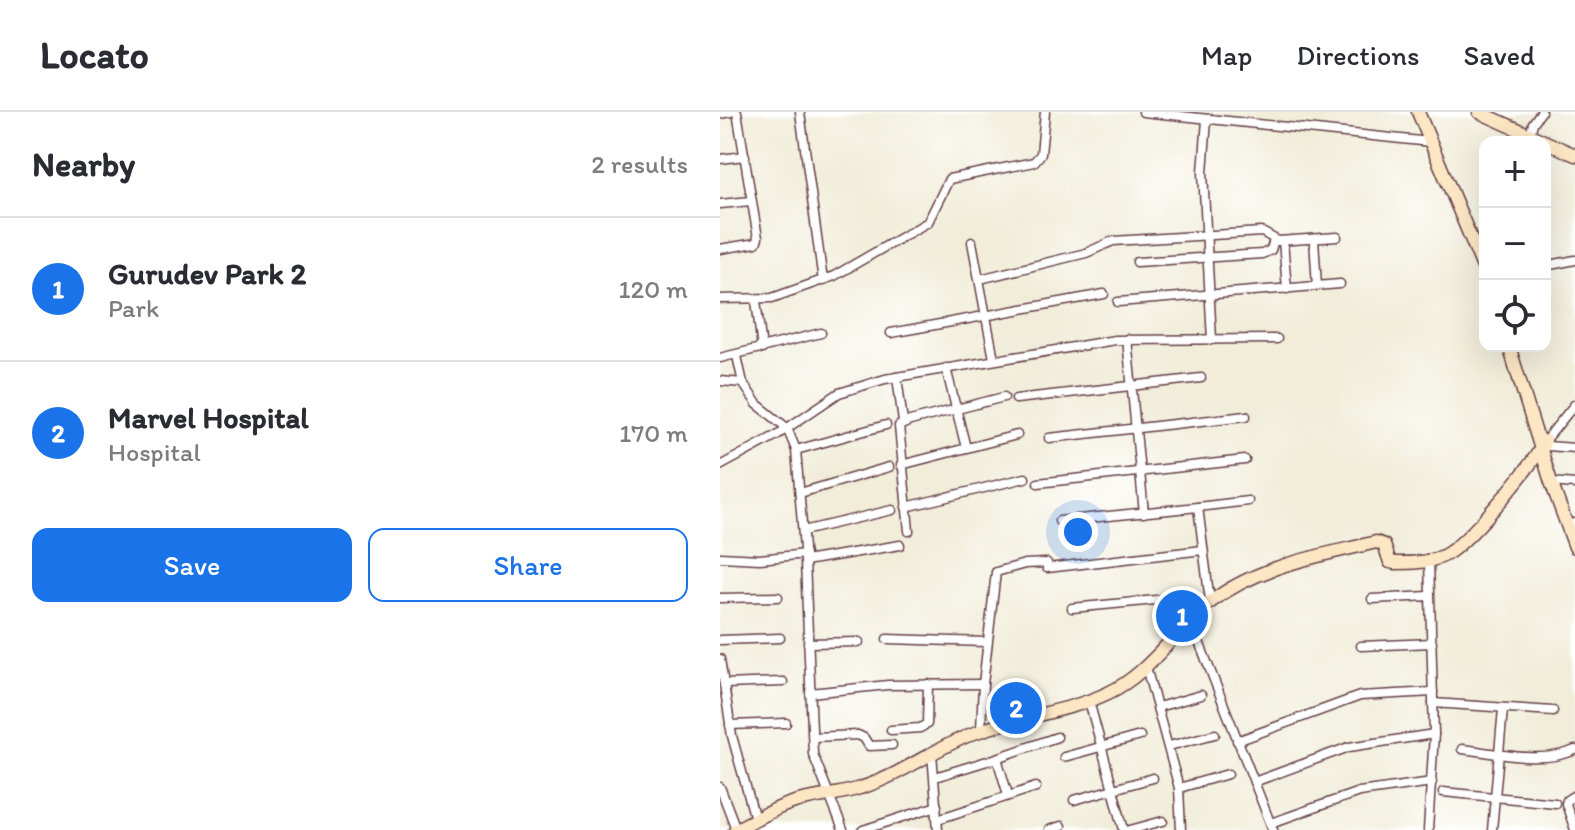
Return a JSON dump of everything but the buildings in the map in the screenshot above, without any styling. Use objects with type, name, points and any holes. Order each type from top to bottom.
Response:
[{"type":"street","points":[[720,114],[734,112],[745,156],[758,238],[756,243],[720,249]]},
{"type":"street","points":[[800,112],[823,281]]},
{"type":"street","points":[[720,299],[756,300],[823,281],[928,222],[949,179],[1006,170],[1039,160],[1045,112]]},
{"type":"street","points":[[1143,112],[1430,142]]},
{"type":"street","points":[[1418,112],[1479,258]]},
{"type":"street","points":[[1479,112],[1575,155]]},
{"type":"street","points":[[1530,135],[1533,123],[1541,112]]},
{"type":"street","points":[[1207,119],[1203,176],[1212,340]]},
{"type":"street","points":[[720,159],[745,156]]},
{"type":"street","points":[[720,204],[751,201]]},
{"type":"street","points":[[980,279],[1086,253],[1113,241],[1262,232],[1279,240],[1337,237]]},
{"type":"street","points":[[1314,239],[1317,286]]},
{"type":"street","points":[[1137,262],[1267,253],[1279,240]]},
{"type":"street","points":[[1279,240],[1287,289]]},
{"type":"street","points":[[972,242],[994,359]]},
{"type":"street","points":[[1551,265],[1575,260]]},
{"type":"street","points":[[1118,302],[1340,284]]},
{"type":"street","points":[[891,333],[1104,294]]},
{"type":"street","points":[[756,300],[762,349]]},
{"type":"street","points":[[720,358],[821,333]]},
{"type":"street","points":[[1127,339],[1144,513]]},
{"type":"street","points":[[720,466],[787,428],[839,393],[897,377],[1127,339],[1277,339]]},
{"type":"street","points":[[1514,352],[1575,547]]},
{"type":"street","points":[[737,356],[743,383],[757,404],[787,428],[796,450],[805,557],[813,737],[817,767],[843,830]]},
{"type":"street","points":[[946,368],[966,448]]},
{"type":"street","points":[[897,377],[903,422]]},
{"type":"street","points":[[1016,399],[1201,378]]},
{"type":"street","points":[[720,381],[743,383]]},
{"type":"street","points":[[909,531],[898,429],[903,422],[1004,397]]},
{"type":"street","points":[[720,787],[723,803],[735,830],[797,802],[873,784],[981,730],[1089,701],[1123,685],[1146,667],[1210,602],[1236,585],[1286,565],[1376,542],[1384,545],[1390,562],[1429,560],[1446,554],[1522,475],[1575,404]]},
{"type":"street","points":[[1049,438],[1246,416]]},
{"type":"street","points":[[796,450],[886,425]]},
{"type":"street","points":[[901,465],[1017,435]]},
{"type":"street","points":[[1544,445],[1575,448]]},
{"type":"street","points":[[1038,483],[1245,460]]},
{"type":"street","points":[[800,493],[889,467]]},
{"type":"street","points":[[906,507],[1025,478]]},
{"type":"street","points":[[1555,482],[1575,484]]},
{"type":"street","points":[[1555,482],[1575,524]]},
{"type":"street","points":[[1059,521],[1248,501]]},
{"type":"street","points":[[1198,507],[1210,602]]},
{"type":"street","points":[[803,531],[892,510]]},
{"type":"street","points":[[720,557],[805,557],[900,545]]},
{"type":"street","points":[[981,730],[996,572],[1025,564],[1047,565],[1203,550]]},
{"type":"street","points":[[1428,830],[1434,734],[1429,560]]},
{"type":"street","points":[[1372,599],[1429,596]]},
{"type":"street","points":[[720,598],[778,597]]},
{"type":"street","points":[[1072,608],[1177,598],[1183,601],[1271,828],[1359,792],[1432,782]]},
{"type":"street","points":[[720,640],[780,638]]},
{"type":"street","points":[[887,639],[987,642]]},
{"type":"street","points":[[808,643],[859,642]]},
{"type":"street","points":[[1361,646],[1432,643]]},
{"type":"street","points":[[720,659],[730,725],[755,819]]},
{"type":"street","points":[[1146,667],[1179,788],[1181,830]]},
{"type":"street","points":[[724,684],[783,682]]},
{"type":"street","points":[[810,693],[928,684],[983,684]]},
{"type":"street","points":[[891,730],[920,728],[927,724],[928,684]]},
{"type":"street","points":[[1237,741],[1360,696],[1433,692]]},
{"type":"street","points":[[1158,707],[1201,695]]},
{"type":"street","points":[[1089,701],[1112,790],[1127,830],[1163,821]]},
{"type":"street","points":[[1433,703],[1553,711]]},
{"type":"street","points":[[1492,830],[1503,709]]},
{"type":"street","points":[[730,725],[786,723]]},
{"type":"street","points":[[1169,746],[1215,734]]},
{"type":"street","points":[[1254,782],[1349,747],[1434,734]]},
{"type":"street","points":[[813,737],[858,735],[869,746],[892,745]]},
{"type":"street","points":[[1064,757],[1140,736]]},
{"type":"street","points":[[935,777],[1057,737]]},
{"type":"street","points":[[1462,749],[1546,758],[1575,750]]},
{"type":"street","points":[[932,753],[938,830]]},
{"type":"street","points":[[997,758],[1008,795]]},
{"type":"street","points":[[1179,788],[1228,774]]},
{"type":"street","points":[[1074,800],[1153,778]]},
{"type":"street","points":[[938,819],[1036,787]]},
{"type":"street","points":[[1443,792],[1555,803]]},
{"type":"street","points":[[1575,795],[1566,804],[1575,830]]},
{"type":"street","points":[[863,830],[937,806]]},
{"type":"street","points":[[1049,830],[1061,826]]},
{"type":"place","name":"Gurudev Park 2","points":[[1182,616]]},
{"type":"place","name":"Marvel Hospital","points":[[1016,708]]}]
